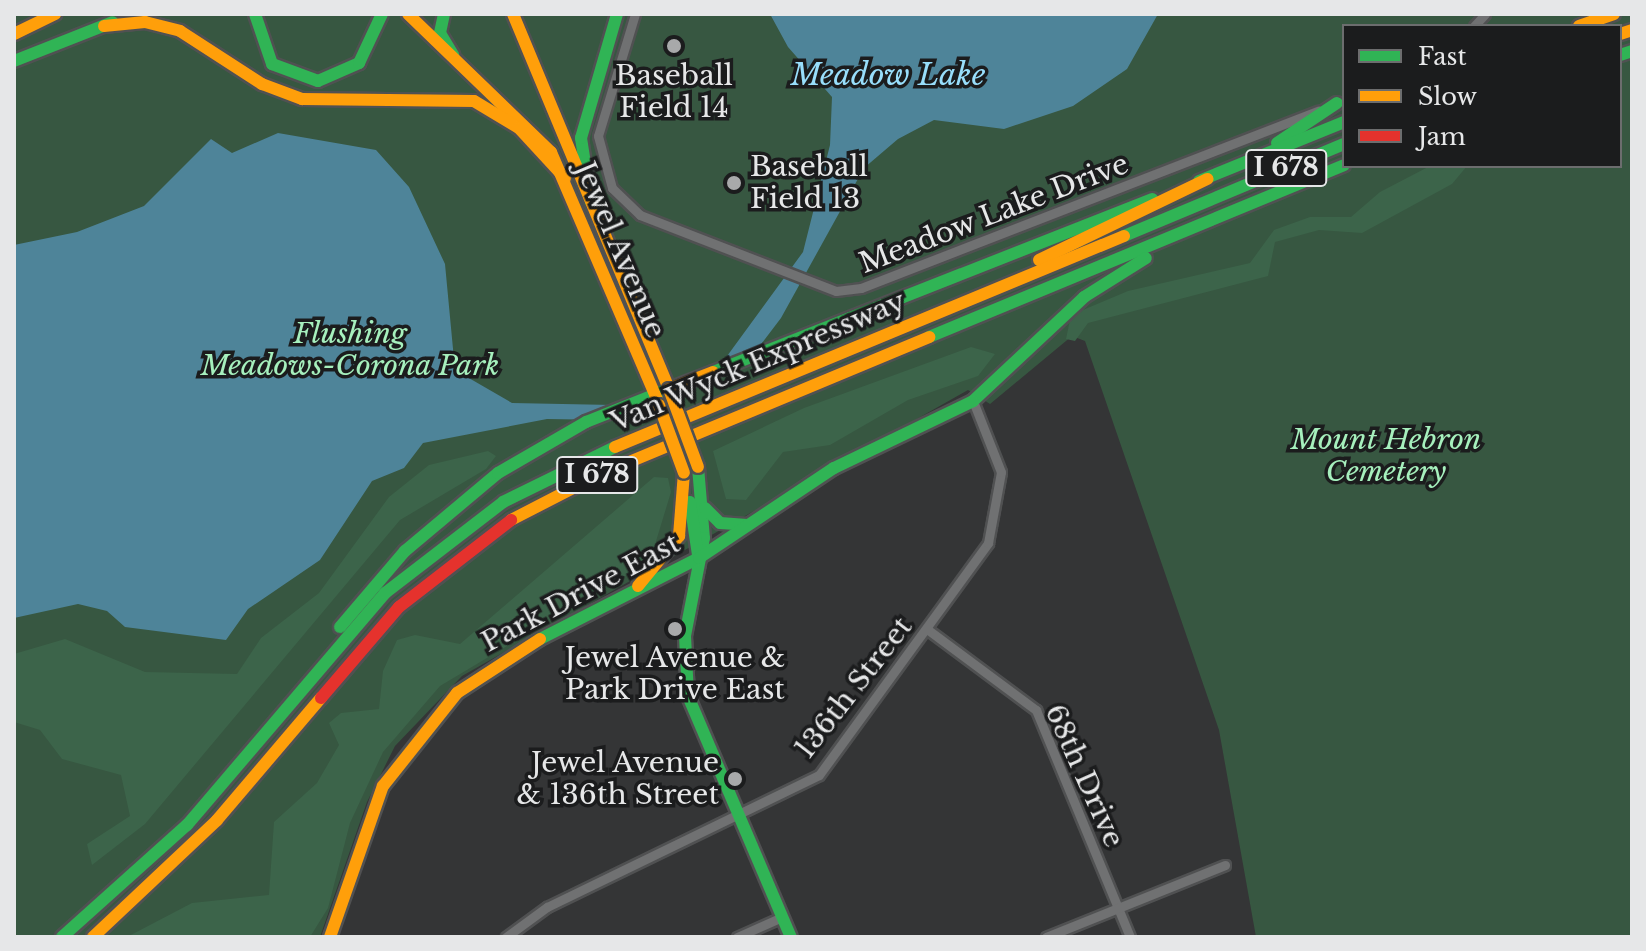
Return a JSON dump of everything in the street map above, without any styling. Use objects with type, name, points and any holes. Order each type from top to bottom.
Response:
[{"type":"main road","points":[[14,34],[55,14]]},
{"type":"main road","points":[[14,61],[135,14]]},
{"type":"main road","points":[[255,14],[258,39],[272,64],[318,81],[355,67],[382,14]]},
{"type":"main road","name":"Jewel Avenue","points":[[408,14],[472,77],[533,128],[565,178],[684,473],[699,558]]},
{"type":"main road","points":[[444,14],[442,38],[472,77]]},
{"type":"main road","points":[[505,14],[522,37]]},
{"type":"main road","name":"Jewel Avenue","points":[[513,14],[669,389],[698,467],[704,505],[699,558],[685,636],[686,686],[791,937]]},
{"type":"main road","points":[[591,202],[581,138],[617,14]]},
{"type":"main road","points":[[1585,24],[1614,14]]},
{"type":"main road","points":[[104,26],[145,22],[180,31],[262,84],[302,99],[474,101],[519,128],[565,178]]},
{"type":"main road","points":[[1246,163],[1341,102]]},
{"type":"main road","points":[[296,696],[379,579],[456,504],[541,445],[654,394],[863,309],[1207,179],[1342,123]]},
{"type":"main road","name":"Van Wyck Expressway","points":[[62,937],[187,825],[385,593],[482,515],[568,467],[1342,145]]},
{"type":"main road","name":"Van Wyck Expressway","points":[[93,937],[200,838],[399,607],[492,531],[598,475],[1342,166]]},
{"type":"main road","points":[[816,363],[1207,179]]},
{"type":"main road","name":"Park Drive East","points":[[330,937],[375,803],[422,728],[494,665],[620,602],[699,558],[834,468],[973,401],[1094,289],[1235,210]]},
{"type":"main road","points":[[620,602],[673,550],[683,522],[684,473]]},
{"type":"main road","points":[[704,505],[720,523],[748,525]]},
{"type":"street","name":"Meadow Lake Drive","points":[[635,14],[600,124],[606,178],[640,215],[836,291],[861,288],[1341,102]]},
{"type":"street","name":"136th Street","points":[[510,935],[547,907],[740,819],[819,775],[927,629],[998,517],[997,451],[973,401]]},
{"type":"street","name":"68th Drive","points":[[927,629],[1036,710],[1130,937]]},
{"type":"street","points":[[1046,937],[1225,865]]},
{"type":"street","points":[[737,937],[782,917]]},
{"type":"green space","name":"Flushing Meadows-Corona Park","points":[[14,14],[1632,14],[1632,937],[1256,937],[1219,730],[1085,341],[1072,336],[990,404],[968,390],[462,676],[395,746],[367,802],[320,937],[14,937]]},
{"type":"green space","points":[[1426,168],[1465,168],[1452,184],[1362,233],[1319,230],[1275,242],[1268,276],[1088,323],[1075,341],[1066,339],[1071,315],[1128,291],[1250,263],[1274,230],[1310,217],[1351,217],[1380,192]]},
{"type":"green space","points":[[971,347],[995,354],[978,376],[908,400],[830,445],[783,452],[746,500],[726,499],[713,451],[804,408]]},
{"type":"green space","points":[[488,451],[496,456],[486,469],[400,520],[145,824],[92,865],[87,844],[130,816],[121,775],[62,759],[40,730],[14,722],[14,654],[65,639],[145,672],[237,674],[261,638],[319,593],[389,497],[429,465]]},
{"type":"green space","points":[[654,477],[668,478],[671,492],[650,561],[440,686],[383,752],[350,823],[328,908],[310,937],[127,937],[192,903],[269,895],[274,822],[317,783],[339,745],[329,723],[341,713],[379,709],[383,671],[397,640],[415,635],[460,644]]},
{"type":"water","name":"Meadow Lake","points":[[770,14],[1158,14],[1127,69],[1073,106],[1004,129],[934,120],[898,139],[864,168],[781,318],[743,368],[611,420],[547,419],[423,443],[404,468],[372,481],[320,560],[248,609],[226,640],[125,627],[107,611],[78,604],[14,618],[14,245],[77,232],[144,206],[211,139],[232,153],[278,133],[376,150],[409,187],[445,264],[455,370],[512,403],[613,405],[722,363],[803,252],[830,145],[832,97],[788,47]]},
{"type":"traffic: fast","points":[[255,14],[272,64],[318,81],[359,63],[382,14]]},
{"type":"traffic: fast","points":[[444,14],[440,33],[453,55]]},
{"type":"traffic: fast","points":[[591,202],[581,138],[617,14]]},
{"type":"traffic: fast","points":[[14,61],[113,22]]},
{"type":"traffic: fast","points":[[1622,54],[1632,51]]},
{"type":"traffic: fast","points":[[1277,143],[1337,103]]},
{"type":"traffic: fast","points":[[1199,181],[1342,123]]},
{"type":"traffic: fast","points":[[1124,236],[1342,145]]},
{"type":"traffic: fast","points":[[929,337],[1342,166]]},
{"type":"traffic: fast","points":[[713,372],[1152,199]]},
{"type":"traffic: fast","points":[[973,401],[1084,297],[1146,258]]},
{"type":"traffic: fast","points":[[340,627],[405,551],[498,473],[586,422],[669,389]]},
{"type":"traffic: fast","points":[[540,639],[699,558],[834,468],[973,401]]},
{"type":"traffic: fast","points":[[62,937],[187,825],[385,593],[503,502],[615,447]]},
{"type":"traffic: fast","points":[[698,467],[704,538],[685,636],[688,696],[791,937]]},
{"type":"traffic: fast","points":[[690,502],[698,555]]},
{"type":"traffic: fast","points":[[705,508],[720,523],[747,525]]},
{"type":"traffic: slow","points":[[14,34],[55,14]]},
{"type":"traffic: slow","points":[[408,14],[551,152],[657,399]]},
{"type":"traffic: slow","points":[[513,14],[669,389],[713,372]]},
{"type":"traffic: slow","points":[[1585,24],[1614,14]]},
{"type":"traffic: slow","points":[[104,26],[145,22],[180,31],[262,84],[302,99],[474,101],[519,128],[565,178]]},
{"type":"traffic: slow","points":[[1622,33],[1632,30]]},
{"type":"traffic: slow","points":[[1039,260],[1207,179]]},
{"type":"traffic: slow","points":[[615,447],[1124,236]]},
{"type":"traffic: slow","points":[[511,520],[598,475],[929,337]]},
{"type":"traffic: slow","points":[[669,389],[698,467]]},
{"type":"traffic: slow","points":[[659,405],[684,473]]},
{"type":"traffic: slow","points":[[638,586],[679,536],[684,473]]},
{"type":"traffic: slow","points":[[330,937],[383,786],[457,693],[540,639]]},
{"type":"traffic: slow","points":[[93,937],[217,820],[321,698]]},
{"type":"traffic: jam","points":[[321,698],[399,607],[511,520]]},
{"type":"place","name":"Baseball Field 14","points":[[674,46]]},
{"type":"place","name":"Baseball Field 13","points":[[734,183]]},
{"type":"place","name":"Jewel Avenue & Park Drive East","points":[[675,629]]},
{"type":"place","name":"Jewel Avenue & 136th Street","points":[[735,779]]},
{"type":"park label","name":"Mount Hebron Cemetery","points":[[1386,456]]}]
